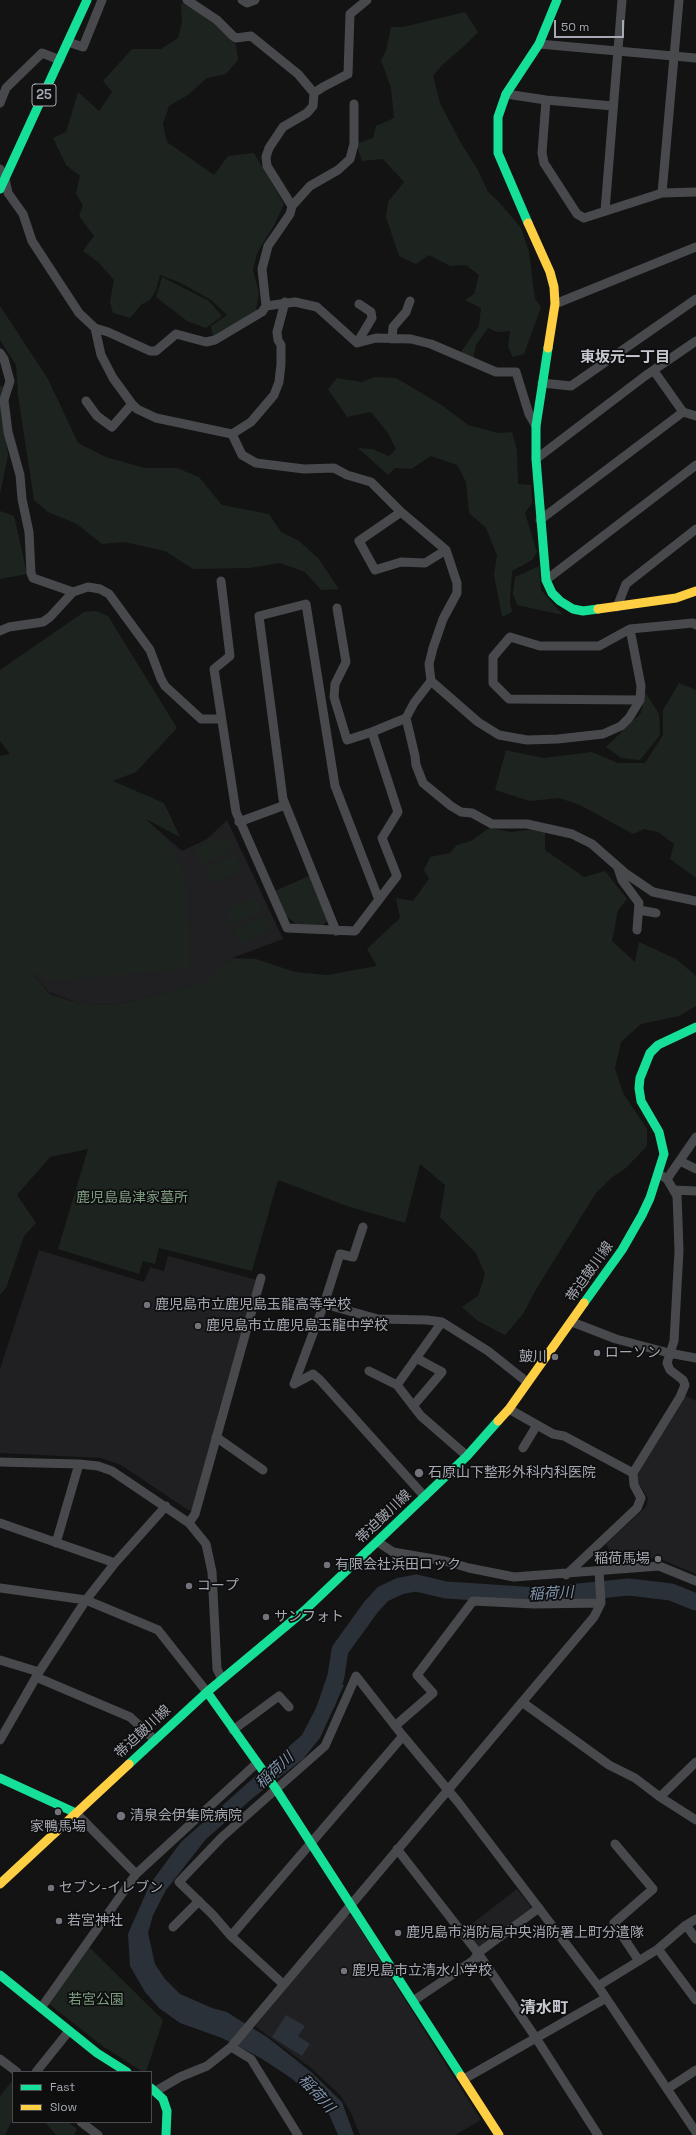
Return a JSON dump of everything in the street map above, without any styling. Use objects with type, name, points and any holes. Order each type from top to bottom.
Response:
[{"type":"street","name":"25","points":[[0,190],[87,0]]},
{"type":"street","points":[[68,42],[83,46],[102,0]]},
{"type":"street","points":[[187,0],[217,20],[236,38],[251,36],[298,74],[314,93],[313,106],[307,113],[283,127],[269,148],[266,157],[267,166],[292,206]]},
{"type":"street","points":[[242,0],[247,3],[255,0]]},
{"type":"street","points":[[314,93],[348,74],[350,14],[367,0]]},
{"type":"street","points":[[557,0],[540,44],[516,77],[506,94],[498,118],[497,136],[498,153],[550,272],[554,287],[555,304],[536,426],[536,459],[546,580],[552,593],[560,601],[573,609],[583,611],[676,598],[696,591]]},
{"type":"street","points":[[605,211],[622,0]]},
{"type":"street","points":[[662,193],[679,0]]},
{"type":"street","points":[[540,44],[696,58]]},
{"type":"street","points":[[0,101],[6,88],[42,52],[60,60]]},
{"type":"street","points":[[506,94],[546,100],[613,106]]},
{"type":"street","points":[[546,100],[542,153],[544,163],[577,214],[584,218],[662,193],[696,192]]},
{"type":"street","points":[[0,169],[5,179],[8,193],[22,214],[32,241],[79,313],[95,328],[108,332],[150,351],[156,350],[176,334],[206,342],[215,340],[262,312],[266,306],[262,282],[263,258],[292,206],[310,186],[338,170],[350,159],[354,144],[354,104]]},
{"type":"street","points":[[555,304],[696,247]]},
{"type":"street","points":[[542,383],[571,386],[696,299]]},
{"type":"street","points":[[95,328],[101,355],[113,378],[132,404],[138,409],[156,418],[232,434],[251,422],[274,395],[281,364],[281,344],[278,340],[278,332],[285,302]]},
{"type":"street","points":[[266,306],[285,302],[295,302],[317,307],[330,317],[352,340],[357,343],[376,338],[411,339],[431,344],[496,372],[516,372],[529,414],[536,426]]},
{"type":"street","points":[[392,339],[393,327],[406,312],[410,302]]},
{"type":"street","points":[[357,343],[372,318],[371,312],[360,304]]},
{"type":"street","points":[[536,459],[696,341]]},
{"type":"street","points":[[0,353],[4,359],[10,381],[4,400],[8,432],[20,475],[22,499],[29,532],[31,573],[33,578],[73,592]]},
{"type":"street","points":[[654,371],[683,412],[696,416]]},
{"type":"street","points":[[86,401],[97,416],[112,427],[132,404]]},
{"type":"street","points":[[540,520],[683,412]]},
{"type":"street","points":[[232,434],[242,455],[248,460],[256,463],[304,469],[334,468],[341,470],[347,475],[371,482],[401,512],[446,550],[457,583],[457,593],[443,619],[433,648],[429,664],[432,681],[478,722],[499,735],[527,740],[558,739],[603,734],[621,726],[629,718],[640,700],[641,686],[630,629]]},
{"type":"street","points":[[546,580],[696,465]]},
{"type":"street","points":[[401,512],[359,541],[375,570],[401,562],[425,563],[446,550]]},
{"type":"street","points":[[617,607],[626,584],[696,529]]},
{"type":"street","points":[[221,581],[230,656],[214,669],[236,812],[239,822],[287,928],[355,931],[397,876],[382,838],[398,812],[372,732]]},
{"type":"street","points":[[0,632],[9,627],[43,622],[50,617],[73,592],[88,587],[100,589],[110,594],[150,650],[165,686],[200,719],[221,719]]},
{"type":"street","points":[[336,931],[285,805],[259,616],[306,604],[335,786],[378,900]]},
{"type":"street","points":[[337,608],[346,662],[336,684],[334,697],[347,740],[372,732],[406,718],[414,703],[432,681]]},
{"type":"street","points":[[640,700],[509,699],[493,683],[493,657],[510,636],[540,646],[599,646],[630,629],[693,623],[696,625]]},
{"type":"street","points":[[406,718],[416,765],[423,783],[446,803],[461,812],[472,813],[492,824],[527,824],[572,834],[592,844],[617,867],[653,892],[696,901]]},
{"type":"street","points":[[239,822],[285,805]]},
{"type":"street","points":[[617,867],[622,880],[639,903],[636,930]]},
{"type":"street","points":[[639,910],[656,913]]},
{"type":"street","name":"帯迫皷川線","points":[[0,1884],[206,1692],[304,1611],[378,1542],[467,1456],[509,1409],[622,1250],[650,1198],[659,1174],[664,1154],[662,1141],[654,1122],[641,1102],[639,1088],[640,1078],[650,1054],[658,1044],[696,1028]]},
{"type":"street","points":[[667,1179],[696,1137]]},
{"type":"street","points":[[680,1161],[696,1169]]},
{"type":"street","points":[[566,1574],[637,1508],[641,1498],[634,1485],[633,1472],[680,1397],[685,1385],[683,1380],[670,1370],[667,1363],[674,1341],[679,1251],[677,1196],[667,1179],[659,1174]]},
{"type":"street","points":[[674,1190],[696,1191]]},
{"type":"street","points":[[363,1228],[353,1257],[340,1254],[324,1304],[294,1384],[313,1374],[320,1380],[425,1497]]},
{"type":"street","points":[[189,1523],[196,1514],[260,1278]]},
{"type":"street","points":[[324,1304],[378,1319],[427,1320],[442,1322],[488,1351],[528,1382]]},
{"type":"street","points":[[397,1385],[442,1322]]},
{"type":"street","points":[[572,1322],[616,1339],[669,1353],[696,1358]]},
{"type":"street","points":[[413,1406],[442,1372],[416,1358]]},
{"type":"street","points":[[369,1371],[397,1385],[413,1406],[437,1430],[467,1456]]},
{"type":"street","points":[[509,1409],[553,1434],[564,1436],[633,1472]]},
{"type":"street","points":[[523,1448],[537,1425]]},
{"type":"street","points":[[216,1437],[263,1470]]},
{"type":"street","points":[[0,1462],[79,1464],[98,1466],[112,1471],[166,1506],[189,1523],[206,1544],[214,1592],[217,1669],[222,1680]]},
{"type":"street","points":[[56,1543],[79,1464]]},
{"type":"street","points":[[0,1740],[37,1674],[86,1600],[115,1563],[166,1506]]},
{"type":"street","points":[[0,1523],[115,1563]]},
{"type":"street","points":[[378,1542],[393,1552],[445,1561],[469,1568],[514,1577],[599,1573],[659,1566],[696,1581]]},
{"type":"street","points":[[166,2135],[167,2111],[163,2099],[154,2089],[207,2066],[231,2047],[350,1904],[448,1791],[594,1618],[601,1601],[599,1573]]},
{"type":"street","points":[[0,1588],[86,1600],[158,1630],[206,1692],[276,1788],[499,2135]]},
{"type":"street","points":[[395,1726],[433,1693],[417,1675],[473,1601],[534,1604],[601,1601]]},
{"type":"street","points":[[0,1660],[37,1674],[130,1717],[155,1740]]},
{"type":"street","points":[[283,1984],[231,1936],[199,1901],[179,1882],[222,1837],[325,1746],[356,1676],[402,1736],[448,1791],[540,1908],[598,1986],[696,2132]]},
{"type":"street","points":[[234,1730],[279,1696],[289,1707]]},
{"type":"street","points":[[522,1702],[609,1765],[635,1778],[660,1797],[696,1820]]},
{"type":"street","points":[[231,1936],[402,1736]]},
{"type":"street","points":[[660,1797],[696,1762]]},
{"type":"street","points":[[41,2008],[136,1874],[258,1764]]},
{"type":"street","points":[[0,1778],[76,1812],[136,1874]]},
{"type":"street","points":[[616,1844],[653,1889],[614,1923],[639,1961]]},
{"type":"street","points":[[397,1849],[478,1953],[536,2038],[598,2135]]},
{"type":"street","points":[[173,1927],[199,1901]]},
{"type":"street","points":[[413,2001],[474,1960],[478,1953],[540,1908]]},
{"type":"street","points":[[598,1986],[658,1949],[686,1925],[696,1919]]},
{"type":"street","points":[[686,1925],[696,1939]]},
{"type":"street","points":[[658,1949],[696,2000]]},
{"type":"street","points":[[0,1975],[97,2053],[125,2071]]},
{"type":"street","points":[[464,2079],[606,1998]]},
{"type":"street","points":[[37,2071],[69,2031]]},
{"type":"street","points":[[231,2047],[251,2059],[298,2135]]},
{"type":"street","points":[[0,2059],[16,2071]]},
{"type":"street","points":[[667,2089],[696,2070]]},
{"type":"street","points":[[82,2123],[98,2135]]},
{"type":"shaded area","points":[[144,818],[182,851],[207,839],[227,820],[283,939],[232,958],[209,981],[117,1005],[81,1004],[49,992],[28,969]]},
{"type":"shaded area","points":[[39,1250],[144,1282],[150,1267],[164,1271],[168,1256],[257,1280],[194,1510],[188,1510],[121,1465],[101,1458],[0,1453],[0,1369]]},
{"type":"shaded area","points":[[686,1396],[696,1401],[696,1574],[658,1558],[616,1562],[606,1544],[646,1507],[648,1498],[637,1481],[638,1473]]},
{"type":"shaded area","points":[[517,1889],[531,1907],[530,1911],[483,1947],[478,1946],[465,1929]]},
{"type":"shaded area","name":"鹿児島市立清水小学校","points":[[346,1916],[352,1916],[481,2120],[455,2135],[360,2135],[351,2113],[340,2095],[311,2068],[255,2026]]},
{"type":"green space","points":[[181,3],[217,20],[236,45],[238,60],[226,74],[207,78],[188,95],[169,106],[163,124],[167,142],[214,175],[228,156],[254,153],[284,204],[275,224],[257,253],[253,270],[259,293],[256,311],[213,339],[211,326],[227,315],[211,300],[181,283],[160,275],[156,290],[150,300],[142,304],[130,318],[113,313],[110,302],[114,280],[98,262],[83,251],[94,236],[79,216],[83,206],[76,193],[80,176],[66,165],[53,138],[66,132],[78,92],[99,111],[112,92],[103,81],[132,49],[161,49],[178,38],[182,22]]},
{"type":"green space","points":[[465,12],[478,32],[442,65],[433,76],[440,103],[462,145],[478,170],[488,192],[497,200],[521,228],[529,252],[535,299],[541,307],[524,354],[513,357],[508,347],[510,331],[497,332],[488,328],[476,345],[472,363],[461,352],[479,326],[481,308],[465,300],[474,294],[479,275],[466,265],[450,266],[429,255],[416,264],[399,256],[386,217],[388,202],[404,182],[383,159],[362,161],[356,144],[373,138],[376,126],[394,118],[391,88],[381,60],[386,51],[391,27],[403,27]]},
{"type":"green space","points":[[162,277],[209,301],[222,316],[206,328],[187,321],[156,297]]},
{"type":"green space","points":[[0,306],[48,379],[78,443],[106,457],[145,468],[177,468],[199,477],[222,505],[269,514],[281,532],[299,541],[318,558],[339,589],[321,590],[305,572],[280,563],[249,568],[193,569],[165,551],[124,542],[102,544],[77,524],[48,512],[34,500],[18,395],[16,365],[0,340]]},
{"type":"green space","points":[[374,377],[396,378],[443,406],[468,425],[498,433],[512,432],[517,450],[518,484],[531,485],[532,503],[525,513],[537,552],[532,560],[512,571],[510,602],[512,612],[502,617],[494,575],[497,555],[486,528],[469,513],[466,482],[457,465],[431,456],[411,469],[395,468],[388,475],[358,448],[372,449],[389,456],[396,449],[388,433],[371,412],[347,417],[328,389],[337,378],[362,382]]},
{"type":"green space","points":[[0,386],[6,387],[1,400],[8,455],[0,494]]},
{"type":"green space","points":[[0,511],[14,516],[27,574],[0,579]]},
{"type":"green space","points":[[539,566],[541,590],[563,615],[517,605],[513,594],[515,577]]},
{"type":"green space","name":"鹿児島島津家墓所","points":[[96,611],[108,616],[177,728],[136,772],[113,781],[164,803],[180,837],[146,819],[171,845],[181,866],[187,889],[190,968],[73,979],[47,979],[29,970],[50,994],[81,1004],[117,1005],[208,981],[232,958],[256,959],[295,972],[327,975],[377,966],[367,949],[400,918],[396,898],[413,901],[429,879],[424,870],[430,857],[450,853],[457,845],[471,841],[489,828],[511,832],[529,830],[545,832],[545,850],[584,877],[605,871],[627,899],[618,910],[612,941],[635,962],[639,942],[676,959],[696,976],[696,1006],[679,1016],[641,1024],[621,1042],[615,1068],[623,1093],[647,1129],[647,1146],[626,1168],[611,1178],[596,1193],[535,1291],[523,1314],[505,1335],[478,1321],[462,1307],[478,1296],[485,1274],[476,1253],[440,1217],[445,1185],[420,1164],[405,1223],[347,1206],[278,1180],[252,1271],[159,1248],[155,1264],[143,1261],[139,1274],[58,1249],[88,1149],[50,1157],[17,1195],[36,1223],[24,1236],[6,1288],[0,1295],[0,756],[10,754],[0,741],[0,670],[84,612]]},
{"type":"green space","points":[[679,683],[696,690],[696,878],[670,859],[674,844],[658,832],[644,829],[633,834],[580,805],[559,798],[530,801],[495,790],[506,750],[543,758],[592,752],[618,763],[645,763],[663,735],[663,710]]},
{"type":"green space","points":[[645,692],[659,714],[660,735],[640,760],[621,758],[606,747],[641,713]]},
{"type":"green space","points":[[225,835],[232,850],[201,865],[194,850]]},
{"type":"green space","points":[[235,855],[241,870],[210,884],[204,869]]},
{"type":"green space","points":[[309,876],[328,920],[322,926],[296,924],[286,916],[275,891]]},
{"type":"green space","points":[[256,896],[263,911],[232,925],[225,910]]},
{"type":"green space","points":[[265,915],[272,930],[241,944],[234,930]]},
{"type":"green space","name":"若宮公園","points":[[89,1947],[163,2020],[146,2071],[141,2071],[104,2047],[49,2004]]},
{"type":"green space","points":[[12,2081],[12,2121],[5,2135],[0,2135],[0,2096]]},
{"type":"green space","points":[[46,2123],[69,2123],[77,2129],[74,2135],[56,2135]]},
{"type":"water","points":[[328,1678],[344,1685],[320,1738],[303,1759],[254,1797],[206,1839],[166,1890],[153,1915],[148,1933],[155,1964],[165,1979],[180,1994],[212,2008],[227,2012],[267,2037],[310,2071],[342,2102],[354,2135],[338,2135],[328,2112],[317,2100],[291,2078],[259,2057],[222,2038],[180,2023],[159,2008],[145,1992],[130,1966],[128,1934],[150,1884],[181,1842],[302,1735],[315,1710]]},
{"type":"water","points":[[286,2015],[305,2026],[298,2036],[310,2044],[302,2056],[272,2037]]},
{"type":"waterway","name":"稲荷川","points":[[327,1703],[336,1676],[340,1650],[371,1607],[383,1594],[400,1586],[416,1583],[446,1590],[538,1596],[629,1587],[671,1592],[696,1602]]},
{"type":"traffic: fast","points":[[0,189],[87,0]]},
{"type":"traffic: fast","points":[[528,223],[498,153],[498,117],[506,94],[539,44],[557,0]]},
{"type":"traffic: fast","points":[[548,348],[536,426],[536,459],[546,580],[552,593],[560,601],[573,609],[583,611],[598,609]]},
{"type":"traffic: fast","points":[[584,1303],[622,1250],[642,1215],[650,1198],[664,1154],[659,1132],[641,1101],[639,1088],[640,1078],[650,1053],[658,1045],[696,1027]]},
{"type":"traffic: fast","points":[[129,1764],[207,1692],[304,1611],[467,1456],[498,1421]]},
{"type":"traffic: fast","points":[[207,1692],[276,1789],[461,2076]]},
{"type":"traffic: fast","points":[[0,1778],[76,1813]]},
{"type":"traffic: fast","points":[[0,1975],[97,2053],[125,2071]]},
{"type":"traffic: fast","points":[[152,2089],[163,2099],[167,2111],[166,2135]]},
{"type":"traffic: slow","points":[[528,223],[550,272],[554,287],[555,304],[548,348]]},
{"type":"traffic: slow","points":[[598,609],[676,598],[696,591]]},
{"type":"traffic: slow","points":[[498,1421],[509,1409],[584,1303]]},
{"type":"traffic: slow","points":[[0,1884],[129,1764]]},
{"type":"traffic: slow","points":[[461,2076],[499,2135]]},
{"type":"place","name":"鹿児島市立鹿児島玉龍高等学校","points":[[147,1305]]},
{"type":"place","name":"鹿児島市立鹿児島玉龍中学校","points":[[198,1326]]},
{"type":"place","name":"ローソン","points":[[597,1353]]},
{"type":"place","name":"皷川","points":[[555,1357]]},
{"type":"place","name":"石原山下整形外科内科医院","points":[[419,1473]]},
{"type":"place","name":"稲荷馬場","points":[[658,1559]]},
{"type":"place","name":"有限会社浜田ロック","points":[[327,1565]]},
{"type":"place","name":"コープ","points":[[189,1586]]},
{"type":"place","name":"サンフォト","points":[[266,1617]]},
{"type":"place","name":"家鴨馬場","points":[[58,1812]]},
{"type":"place","name":"清泉会伊集院病院","points":[[121,1816]]},
{"type":"place","name":"セブン-イレブン","points":[[51,1888]]},
{"type":"place","name":"若宮神社","points":[[59,1921]]},
{"type":"place","name":"鹿児島市消防局中央消防署上町分遣隊","points":[[398,1933]]},
{"type":"place","name":"鹿児島市立清水小学校","points":[[344,1971]]},
{"type":"district","name":"東坂元一丁目","points":[[625,358]]},
{"type":"district","name":"清水町","points":[[544,2009]]}]
